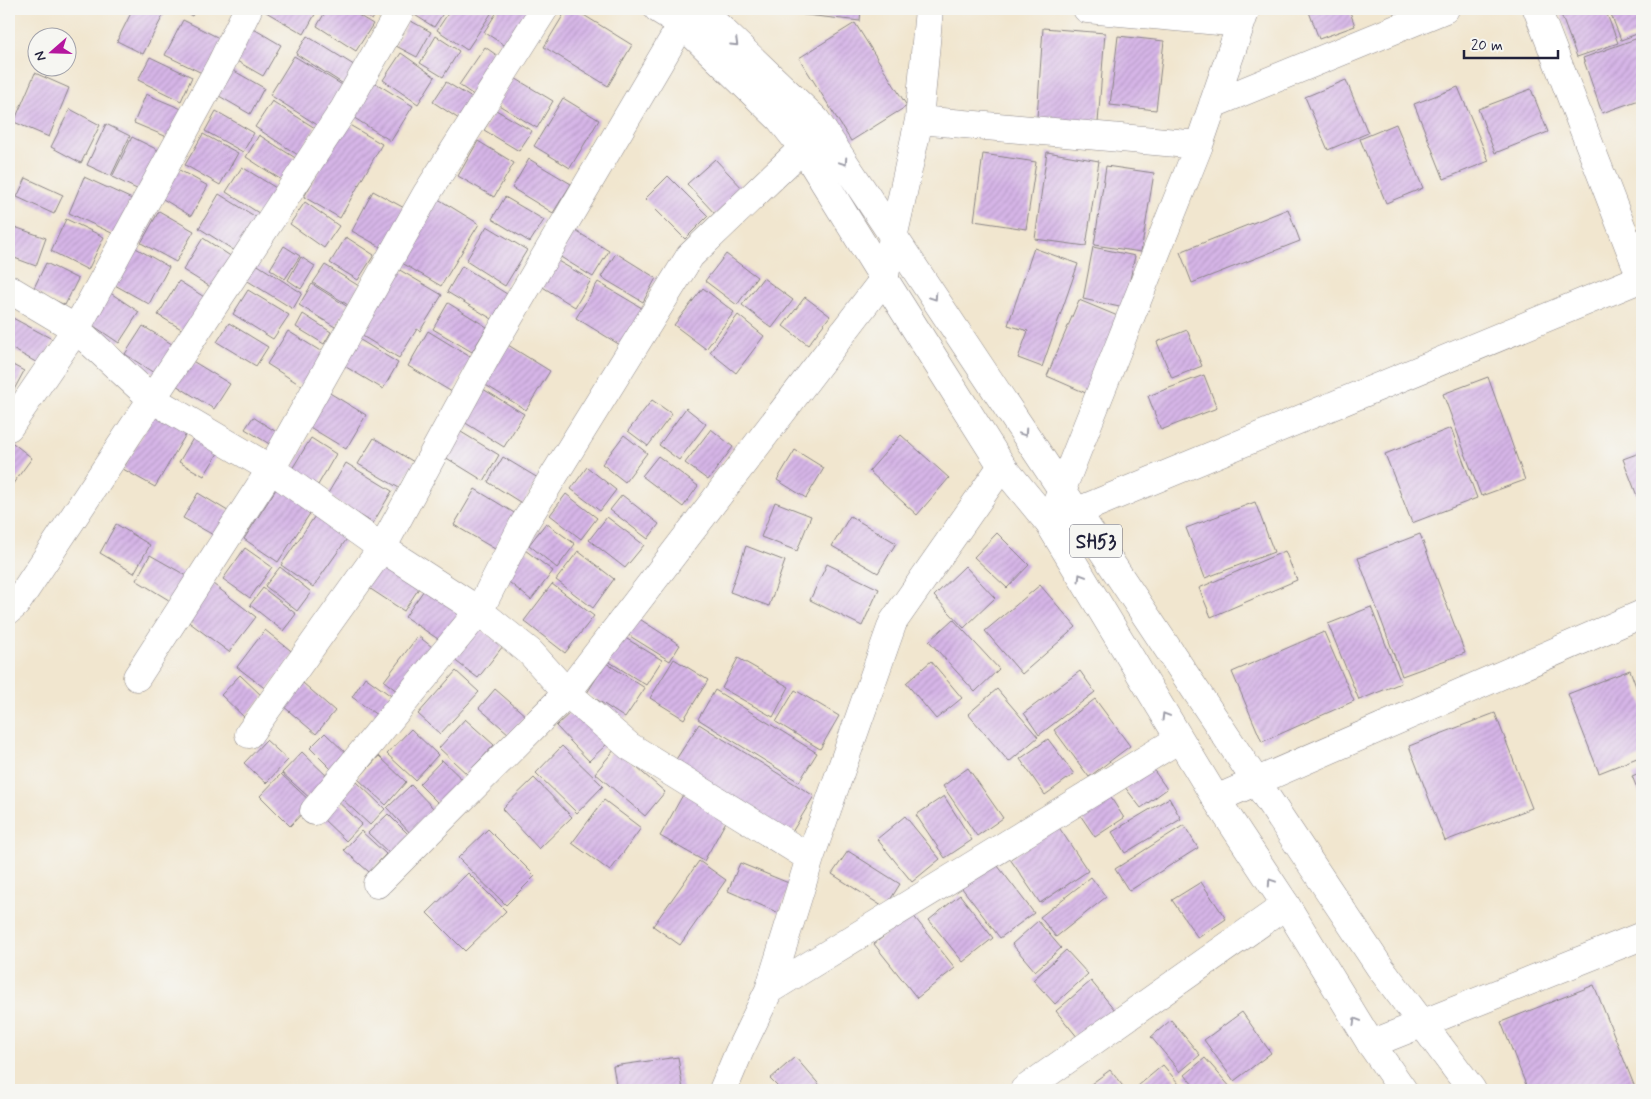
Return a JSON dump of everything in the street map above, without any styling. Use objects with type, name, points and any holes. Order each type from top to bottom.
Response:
[{"type":"street","points":[[9,427],[76,329],[220,66],[248,9]]},
{"type":"street","points":[[9,610],[16,604],[344,109],[401,9]]},
{"type":"street","points":[[137,676],[271,469],[427,193],[544,9]]},
{"type":"street","name":"SH53","points":[[658,9],[691,16],[816,120],[1379,966],[1472,1090]]},
{"type":"street","points":[[376,884],[566,693],[884,279],[919,120],[929,9]]},
{"type":"street","points":[[1049,523],[1069,500],[1199,145],[1244,16],[1087,9]]},
{"type":"street","points":[[1213,104],[1444,9]]},
{"type":"street","points":[[1069,500],[1642,279],[1537,9]]},
{"type":"street","points":[[249,734],[382,548],[487,355],[691,16]]},
{"type":"street","name":"SH53","points":[[691,16],[803,148],[1002,466],[1049,523],[1216,799],[1286,905],[1371,1044],[1403,1090]]},
{"type":"street","points":[[919,120],[1199,145]]},
{"type":"street","points":[[314,811],[479,611],[522,527],[690,256],[803,148]]},
{"type":"street","points":[[9,289],[76,329],[152,399],[271,469],[382,548],[479,611],[530,652],[566,693],[629,746],[810,858]]},
{"type":"street","points":[[723,1090],[769,990],[810,858],[893,622],[1002,466]]},
{"type":"street","points":[[1216,799],[1642,614]]},
{"type":"street","points":[[769,990],[1179,739]]},
{"type":"street","points":[[1024,1090],[1286,905]]},
{"type":"street","points":[[1371,1044],[1642,936]]},
{"type":"building","points":[[133,9],[159,9],[165,12],[143,54],[117,41]]},
{"type":"building","points":[[178,9],[196,9],[192,16]]},
{"type":"building","points":[[268,9],[318,9],[304,34],[266,12]]},
{"type":"building","points":[[327,9],[348,9],[373,24],[356,51],[317,26]]},
{"type":"building","points":[[353,9],[379,9],[372,20]]},
{"type":"building","points":[[405,9],[446,9],[434,27]]},
{"type":"building","points":[[451,9],[494,9],[467,50],[437,30]]},
{"type":"building","points":[[499,9],[539,9],[512,50],[484,32]]},
{"type":"building","points":[[567,9],[574,9],[632,45],[608,86],[544,47]]},
{"type":"building","points":[[798,9],[861,9],[860,21],[797,14]]},
{"type":"building","points":[[1308,9],[1349,9],[1355,26],[1319,39]]},
{"type":"building","points":[[1559,9],[1605,9],[1618,43],[1577,57]]},
{"type":"building","points":[[1609,9],[1638,9],[1642,21],[1642,32],[1621,40]]},
{"type":"building","points":[[183,20],[223,40],[206,75],[165,55]]},
{"type":"building","points":[[409,20],[431,32],[417,57],[396,46]]},
{"type":"building","points":[[855,23],[907,106],[851,141],[799,58]]},
{"type":"building","points":[[252,28],[281,45],[263,76],[235,60]]},
{"type":"building","points":[[1043,28],[1105,33],[1098,123],[1037,118]]},
{"type":"building","points":[[307,36],[357,67],[345,85],[296,54]]},
{"type":"building","points":[[436,36],[459,51],[443,77],[420,63]]},
{"type":"building","points":[[1118,36],[1164,41],[1156,110],[1110,105]]},
{"type":"building","points":[[1638,38],[1642,50],[1642,99],[1602,113],[1583,58]]},
{"type":"building","points":[[485,47],[505,61],[478,98],[459,85]]},
{"type":"building","points":[[401,53],[435,77],[418,104],[383,80]]},
{"type":"building","points":[[294,56],[344,86],[319,126],[270,95]]},
{"type":"building","points":[[150,57],[192,77],[181,101],[138,80]]},
{"type":"building","points":[[229,68],[264,88],[250,114],[214,93]]},
{"type":"building","points":[[513,77],[553,101],[537,128],[497,104]]},
{"type":"building","points":[[33,78],[46,78],[69,88],[49,137],[14,122]]},
{"type":"building","points":[[369,79],[413,106],[391,141],[348,114]]},
{"type":"building","points":[[1346,80],[1368,133],[1328,150],[1305,97]]},
{"type":"building","points":[[446,82],[472,98],[459,119],[433,102]]},
{"type":"building","points":[[1458,87],[1489,161],[1444,179],[1414,104]]},
{"type":"building","points":[[1531,89],[1548,132],[1495,153],[1478,109]]},
{"type":"building","points":[[146,94],[184,110],[172,139],[134,123]]},
{"type":"building","points":[[563,98],[599,120],[570,168],[534,146]]},
{"type":"building","points":[[272,101],[315,128],[298,155],[255,127]]},
{"type":"building","points":[[70,109],[100,125],[81,163],[51,147]]},
{"type":"building","points":[[496,110],[532,131],[519,151],[484,130]]},
{"type":"building","points":[[216,111],[254,133],[243,152],[205,131]]},
{"type":"building","points":[[346,123],[382,144],[340,218],[304,197]]},
{"type":"building","points":[[106,124],[130,136],[111,176],[87,165]]},
{"type":"building","points":[[1396,124],[1423,188],[1386,203],[1360,139]]},
{"type":"building","points":[[203,134],[238,153],[220,185],[185,165]]},
{"type":"building","points":[[259,135],[297,159],[283,181],[246,157]]},
{"type":"building","points":[[132,137],[164,153],[145,193],[112,177]]},
{"type":"building","points":[[478,141],[514,163],[494,197],[458,176]]},
{"type":"building","points":[[1047,152],[1099,161],[1086,246],[1035,239]]},
{"type":"building","points":[[983,154],[1036,162],[1026,229],[974,221]]},
{"type":"building","points":[[529,159],[571,184],[553,213],[512,188]]},
{"type":"building","points":[[715,159],[744,190],[716,215],[687,184]]},
{"type":"building","points":[[1106,166],[1154,173],[1141,252],[1094,245]]},
{"type":"building","points":[[174,167],[208,186],[191,216],[158,196]]},
{"type":"building","points":[[242,167],[281,191],[265,217],[226,192]]},
{"type":"building","points":[[668,176],[708,216],[685,239],[645,199]]},
{"type":"building","points":[[84,177],[132,199],[116,235],[69,213]]},
{"type":"building","points":[[26,178],[63,195],[54,214],[17,197]]},
{"type":"building","points":[[373,191],[408,210],[386,250],[352,231]]},
{"type":"building","points":[[219,194],[264,222],[243,256],[199,228]]},
{"type":"building","points":[[435,197],[479,224],[441,286],[397,260]]},
{"type":"building","points":[[505,197],[544,220],[530,242],[492,219]]},
{"type":"building","points":[[305,202],[339,226],[324,248],[290,224]]},
{"type":"building","points":[[1288,209],[1300,241],[1192,283],[1180,252]]},
{"type":"building","points":[[159,211],[194,231],[176,262],[141,243]]},
{"type":"building","points":[[66,219],[104,237],[88,270],[51,251]]},
{"type":"building","points":[[9,225],[46,238],[36,266],[9,256]]},
{"type":"building","points":[[487,226],[527,250],[505,286],[466,261]]},
{"type":"building","points":[[574,230],[609,251],[593,277],[559,256]]},
{"type":"building","points":[[346,237],[374,255],[358,280],[330,263]]},
{"type":"building","points":[[203,238],[232,257],[212,288],[183,270]]},
{"type":"building","points":[[284,246],[300,256],[285,279],[270,269]]},
{"type":"building","points":[[134,247],[169,267],[149,304],[113,284]]},
{"type":"building","points":[[1093,247],[1135,256],[1124,308],[1083,299]]},
{"type":"building","points":[[1034,248],[1078,264],[1042,367],[1018,358],[1028,331],[1008,325]]},
{"type":"building","points":[[616,253],[656,278],[643,302],[601,277]]},
{"type":"building","points":[[726,254],[757,277],[737,305],[705,281]]},
{"type":"building","points":[[301,257],[315,266],[301,289],[288,280]]},
{"type":"building","points":[[556,260],[591,280],[575,307],[541,286]]},
{"type":"building","points":[[253,262],[302,293],[293,309],[243,278]]},
{"type":"building","points":[[46,263],[78,279],[65,305],[33,290]]},
{"type":"building","points":[[325,265],[359,286],[348,305],[313,283]]},
{"type":"building","points":[[462,266],[507,294],[492,319],[447,292]]},
{"type":"building","points":[[398,269],[442,295],[420,331],[417,329],[399,358],[359,334]]},
{"type":"building","points":[[763,278],[793,300],[772,328],[742,305]]},
{"type":"building","points":[[179,281],[209,300],[188,333],[158,315]]},
{"type":"building","points":[[598,282],[647,311],[625,348],[576,318]]},
{"type":"building","points":[[312,284],[348,307],[335,327],[299,305]]},
{"type":"building","points":[[703,288],[734,312],[706,349],[674,325]]},
{"type":"building","points":[[106,290],[139,312],[119,343],[85,320]]},
{"type":"building","points":[[248,290],[289,315],[273,339],[233,314]]},
{"type":"building","points":[[805,297],[830,316],[808,345],[783,326]]},
{"type":"building","points":[[1079,300],[1120,317],[1088,394],[1047,376]]},
{"type":"building","points":[[448,303],[487,327],[472,352],[433,329]]},
{"type":"building","points":[[303,314],[331,332],[324,344],[296,327]]},
{"type":"building","points":[[738,315],[764,336],[736,373],[710,352]]},
{"type":"building","points":[[9,316],[54,340],[41,365],[9,347]]},
{"type":"building","points":[[229,323],[268,347],[256,366],[217,342]]},
{"type":"building","points":[[143,326],[175,346],[157,375],[125,354]]},
{"type":"building","points":[[1187,330],[1202,366],[1172,378],[1157,342]]},
{"type":"building","points":[[288,331],[330,357],[310,391],[267,364]]},
{"type":"building","points":[[428,331],[472,358],[452,392],[408,366]]},
{"type":"building","points":[[357,338],[398,363],[383,389],[341,364]]},
{"type":"building","points":[[508,345],[550,371],[526,410],[484,384]]},
{"type":"building","points":[[186,357],[230,384],[214,409],[171,382]]},
{"type":"building","points":[[9,363],[24,371],[9,399]]},
{"type":"building","points":[[1204,375],[1217,408],[1161,430],[1148,396]]},
{"type":"building","points":[[1488,377],[1525,480],[1481,496],[1443,394]]},
{"type":"building","points":[[483,389],[524,414],[504,447],[464,422]]},
{"type":"building","points":[[328,392],[366,415],[346,449],[308,426]]},
{"type":"building","points":[[652,400],[672,414],[648,446],[628,431]]},
{"type":"building","points":[[686,408],[706,424],[679,460],[659,445]]},
{"type":"building","points":[[157,410],[189,429],[155,487],[123,469]]},
{"type":"building","points":[[253,417],[278,433],[271,445],[245,429]]},
{"type":"building","points":[[1451,428],[1477,498],[1412,523],[1385,454]]},
{"type":"building","points":[[456,429],[499,455],[484,481],[440,454]]},
{"type":"building","points":[[711,429],[733,447],[708,480],[685,463]]},
{"type":"building","points":[[198,430],[223,445],[204,476],[179,462]]},
{"type":"building","points":[[624,435],[647,453],[625,482],[602,464]]},
{"type":"building","points":[[901,435],[949,478],[917,515],[869,471]]},
{"type":"building","points":[[311,438],[336,454],[318,485],[292,469]]},
{"type":"building","points":[[374,438],[414,462],[399,488],[358,464]]},
{"type":"building","points":[[9,440],[32,458],[9,489]]},
{"type":"building","points":[[795,450],[824,468],[806,498],[777,480]]},
{"type":"building","points":[[1642,452],[1642,509],[1623,459]]},
{"type":"building","points":[[658,456],[698,486],[683,507],[642,476]]},
{"type":"building","points":[[503,457],[538,478],[523,504],[488,482]]},
{"type":"building","points":[[346,463],[392,491],[373,523],[327,495]]},
{"type":"building","points":[[587,467],[616,490],[600,511],[571,489]]},
{"type":"building","points":[[278,486],[313,509],[278,562],[244,539]]},
{"type":"building","points":[[475,489],[516,514],[495,549],[454,525]]},
{"type":"building","points":[[198,493],[231,513],[217,537],[183,518]]},
{"type":"building","points":[[566,494],[597,518],[581,539],[550,515]]},
{"type":"building","points":[[622,495],[659,524],[648,539],[610,510]]},
{"type":"building","points":[[775,502],[811,516],[797,551],[761,537]]},
{"type":"building","points":[[1255,502],[1274,552],[1205,578],[1186,528]]},
{"type":"building","points":[[319,510],[351,533],[313,587],[281,565]]},
{"type":"building","points":[[850,516],[896,543],[878,573],[832,546]]},
{"type":"building","points":[[607,517],[644,545],[625,568],[589,540]]},
{"type":"building","points":[[546,523],[575,544],[557,568],[529,545]]},
{"type":"building","points":[[116,524],[150,545],[134,573],[100,553]]},
{"type":"building","points":[[997,533],[1029,565],[1007,588],[974,557]]},
{"type":"building","points":[[1420,534],[1465,653],[1402,676],[1358,558]]},
{"type":"building","points":[[746,546],[785,561],[769,606],[730,592]]},
{"type":"building","points":[[245,548],[272,567],[250,598],[223,579]]},
{"type":"building","points":[[525,550],[553,571],[531,600],[504,578]]},
{"type":"building","points":[[578,551],[614,579],[593,608],[556,580]]},
{"type":"building","points":[[1285,551],[1297,580],[1211,617],[1199,588]]},
{"type":"building","points":[[150,555],[187,576],[172,602],[136,580]]},
{"type":"building","points":[[384,559],[421,585],[404,611],[366,586]]},
{"type":"building","points":[[827,564],[879,589],[862,626],[810,600]]},
{"type":"building","points":[[965,566],[995,598],[964,628],[934,596]]},
{"type":"building","points":[[280,567],[311,592],[297,611],[265,586]]},
{"type":"building","points":[[213,584],[256,617],[229,652],[186,620]]},
{"type":"building","points":[[552,584],[594,616],[565,653],[524,621]]},
{"type":"building","points":[[1040,585],[1076,627],[1022,674],[985,631]]},
{"type":"building","points":[[426,587],[461,612],[441,641],[405,617]]},
{"type":"building","points":[[263,588],[296,614],[283,631],[250,605]]},
{"type":"building","points":[[1371,607],[1401,683],[1359,700],[1328,624]]},
{"type":"building","points":[[635,616],[680,645],[670,661],[625,633]]},
{"type":"building","points":[[953,619],[999,669],[975,692],[929,641]]},
{"type":"building","points":[[478,627],[503,646],[478,678],[453,659]]},
{"type":"building","points":[[265,630],[295,654],[267,690],[237,667]]},
{"type":"building","points":[[1324,632],[1354,701],[1262,742],[1232,672]]},
{"type":"building","points":[[418,636],[436,650],[403,696],[384,681]]},
{"type":"building","points":[[622,636],[662,660],[646,685],[608,661]]},
{"type":"building","points":[[738,658],[789,687],[773,717],[722,688]]},
{"type":"building","points":[[674,659],[708,680],[684,719],[650,698]]},
{"type":"building","points":[[931,661],[962,698],[936,719],[906,683]]},
{"type":"building","points":[[606,663],[645,688],[625,718],[587,693]]},
{"type":"building","points":[[1630,670],[1642,703],[1642,756],[1599,773],[1568,694]]},
{"type":"building","points":[[456,671],[479,692],[440,734],[418,714]]},
{"type":"building","points":[[1080,671],[1095,692],[1039,735],[1024,713]]},
{"type":"building","points":[[240,675],[263,697],[244,717],[221,695]]},
{"type":"building","points":[[365,677],[394,698],[381,718],[352,697]]},
{"type":"building","points":[[303,683],[335,711],[316,734],[283,706]]},
{"type":"building","points":[[495,689],[526,716],[509,734],[479,708]]},
{"type":"building","points":[[997,689],[1038,737],[1009,762],[968,714]]},
{"type":"building","points":[[715,690],[817,753],[799,782],[698,719]]},
{"type":"building","points":[[795,690],[839,716],[820,749],[776,722]]},
{"type":"building","points":[[1095,699],[1130,746],[1089,777],[1054,730]]},
{"type":"building","points":[[575,708],[608,743],[589,761],[556,726]]},
{"type":"building","points":[[1495,713],[1532,808],[1445,841],[1409,746]]},
{"type":"building","points":[[465,719],[494,745],[467,774],[439,748]]},
{"type":"building","points":[[699,724],[814,796],[789,837],[673,764]]},
{"type":"building","points":[[411,729],[438,755],[415,780],[387,754]]},
{"type":"building","points":[[325,733],[350,757],[335,773],[310,748]]},
{"type":"building","points":[[1048,739],[1074,774],[1045,795],[1020,759]]},
{"type":"building","points":[[266,740],[288,760],[266,783],[244,763]]},
{"type":"building","points":[[562,746],[603,786],[577,813],[536,773]]},
{"type":"building","points":[[615,749],[665,792],[645,816],[595,773]]},
{"type":"building","points":[[302,752],[331,780],[312,800],[282,773]]},
{"type":"building","points":[[379,756],[406,782],[386,805],[358,779]]},
{"type":"building","points":[[442,760],[466,783],[442,807],[419,784]]},
{"type":"building","points":[[1148,762],[1167,789],[1141,808],[1121,782]]},
{"type":"building","points":[[968,768],[1003,818],[977,836],[943,786]]},
{"type":"building","points":[[1642,772],[1642,800],[1632,776]]},
{"type":"building","points":[[281,774],[312,803],[290,826],[260,796]]},
{"type":"building","points":[[534,778],[572,817],[539,849],[502,809]]},
{"type":"building","points":[[356,781],[385,809],[370,825],[341,798]]},
{"type":"building","points":[[411,785],[436,811],[411,834],[387,808]]},
{"type":"building","points":[[1104,787],[1124,818],[1095,837],[1074,806]]},
{"type":"building","points":[[684,793],[728,818],[704,861],[660,836]]},
{"type":"building","points":[[944,796],[972,840],[945,858],[916,815]]},
{"type":"building","points":[[1169,798],[1181,819],[1125,853],[1112,832]]},
{"type":"building","points":[[336,800],[362,824],[346,841],[321,817]]},
{"type":"building","points":[[604,800],[641,828],[610,871],[572,843]]},
{"type":"building","points":[[388,814],[411,837],[392,856],[368,833]]},
{"type":"building","points":[[905,816],[940,859],[912,882],[877,839]]},
{"type":"building","points":[[1184,825],[1198,848],[1129,891],[1115,869]]},
{"type":"building","points":[[1058,826],[1088,871],[1040,903],[1010,859]]},
{"type":"building","points":[[488,829],[535,876],[506,905],[458,858]]},
{"type":"building","points":[[361,831],[386,854],[369,872],[344,850]]},
{"type":"building","points":[[848,851],[900,884],[885,908],[832,874]]},
{"type":"building","points":[[988,853],[1034,913],[1000,938],[955,879]]},
{"type":"building","points":[[699,861],[726,880],[680,945],[653,926]]},
{"type":"building","points":[[740,863],[791,884],[779,913],[728,891]]},
{"type":"building","points":[[468,873],[506,911],[465,951],[427,913]]},
{"type":"building","points":[[1091,877],[1106,897],[1056,937],[1040,917]]},
{"type":"building","points":[[1201,882],[1226,919],[1198,938],[1172,900]]},
{"type":"building","points":[[960,895],[993,938],[963,962],[929,920]]},
{"type":"building","points":[[912,914],[955,968],[917,998],[874,944]]},
{"type":"building","points":[[1038,921],[1061,948],[1035,971],[1012,944]]},
{"type":"building","points":[[1066,950],[1088,974],[1055,1004],[1033,980]]},
{"type":"building","points":[[1091,981],[1119,1015],[1083,1044],[1056,1011]]},
{"type":"building","points":[[1594,985],[1636,1090],[1528,1090],[1501,1022]]},
{"type":"building","points":[[1242,1012],[1271,1053],[1234,1081],[1204,1040]]},
{"type":"building","points":[[1171,1020],[1200,1055],[1180,1072],[1151,1037]]},
{"type":"building","points":[[678,1057],[683,1090],[617,1090],[613,1066]]},
{"type":"building","points":[[795,1057],[824,1090],[781,1090],[770,1079]]},
{"type":"building","points":[[1205,1058],[1231,1090],[1197,1090],[1185,1075]]},
{"type":"building","points":[[1163,1065],[1184,1090],[1142,1090],[1138,1086]]},
{"type":"building","points":[[1110,1070],[1126,1090],[1083,1090]]}]
